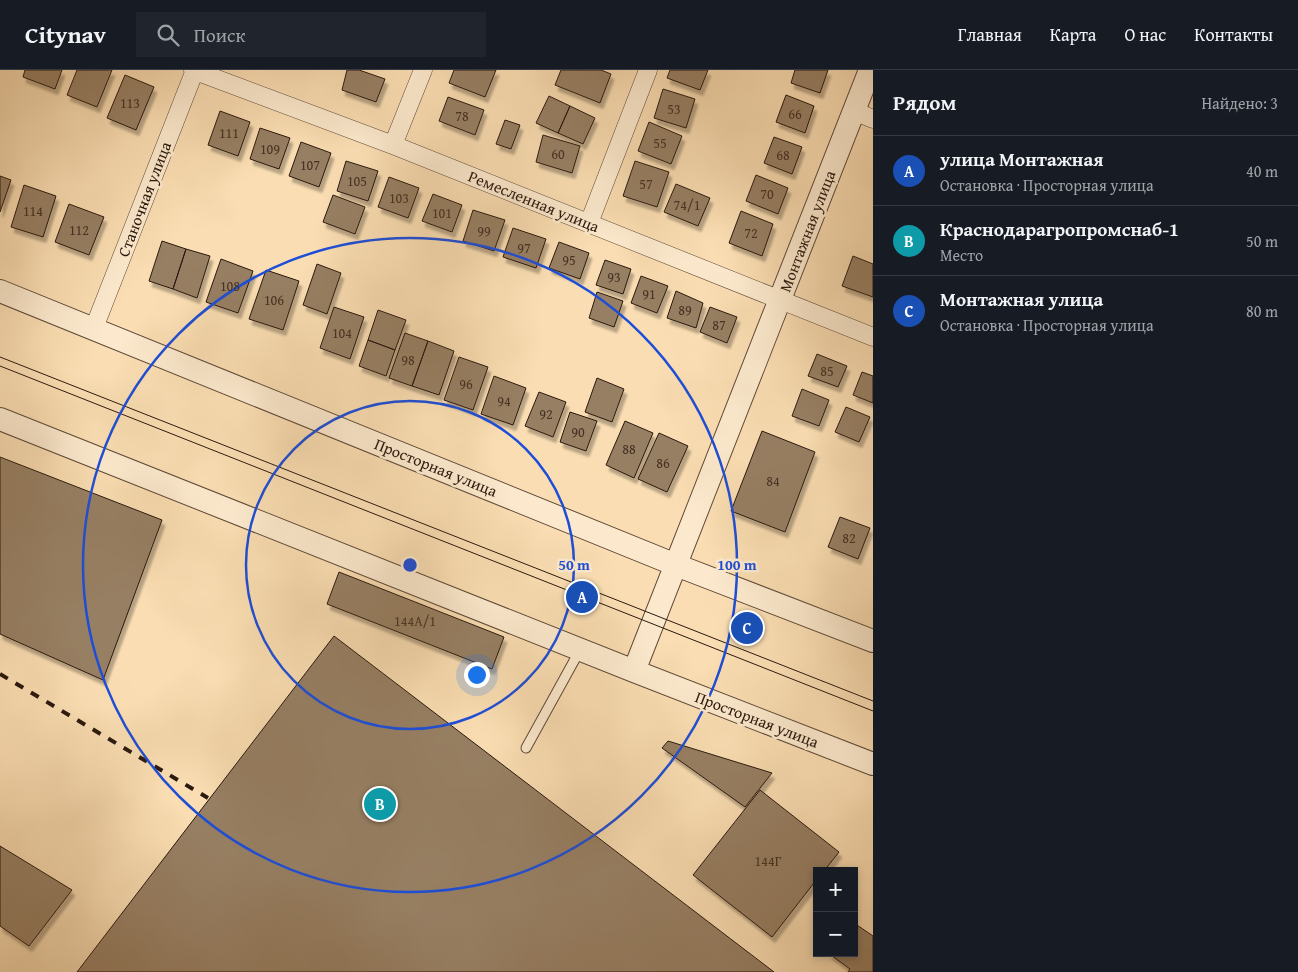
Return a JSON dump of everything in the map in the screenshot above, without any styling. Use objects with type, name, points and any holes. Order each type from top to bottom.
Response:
[{"type":"street","name":"Ремесленная улица","points":[[194,70],[393,145],[873,337]]},
{"type":"street","name":"Станочная улица","points":[[94,328],[194,70]]},
{"type":"street","points":[[393,145],[423,70]]},
{"type":"street","points":[[589,224],[648,70]]},
{"type":"street","name":"Монтажная улица","points":[[634,671],[779,300],[863,115],[870,70]]},
{"type":"street","name":"Просторная улица","points":[[0,291],[676,565],[873,641]]},
{"type":"street","name":"Просторная улица","points":[[0,419],[580,650],[873,764]]},
{"type":"lane","points":[[526,748],[580,650]]},
{"type":"building","points":[[25,70],[62,70],[55,89],[23,77]]},
{"type":"building","points":[[77,70],[112,70],[97,107],[67,95]]},
{"type":"building","points":[[347,70],[359,70],[385,79],[376,102],[342,90]]},
{"type":"building","points":[[454,70],[496,70],[485,97],[449,83]]},
{"type":"building","points":[[561,70],[601,70],[611,74],[600,103],[555,85]]},
{"type":"building","points":[[670,70],[708,70],[700,90],[667,78]]},
{"type":"building","points":[[795,70],[828,70],[820,93],[791,83]]},
{"type":"building","points":[[125,75],[154,87],[136,130],[107,118]]},
{"type":"building","points":[[663,89],[695,99],[686,128],[654,118]]},
{"type":"building","points":[[786,95],[814,106],[805,133],[776,122]]},
{"type":"building","points":[[549,96],[570,106],[558,133],[536,123]]},
{"type":"building","points":[[448,97],[484,110],[475,135],[439,121]]},
{"type":"building","points":[[570,106],[595,118],[583,144],[558,133]]},
{"type":"building","points":[[220,111],[250,122],[238,156],[208,145]]},
{"type":"building","points":[[505,120],[520,125],[511,149],[496,144]]},
{"type":"building","points":[[649,122],[682,136],[671,164],[638,151]]},
{"type":"building","points":[[260,128],[290,138],[279,169],[250,159]]},
{"type":"building","points":[[543,135],[580,146],[572,173],[536,162]]},
{"type":"building","points":[[774,137],[802,147],[792,174],[764,163]]},
{"type":"building","points":[[301,142],[331,153],[319,187],[289,176]]},
{"type":"building","points":[[346,161],[378,171],[368,201],[337,191]]},
{"type":"building","points":[[635,161],[669,172],[657,207],[623,196]]},
{"type":"building","points":[[756,175],[788,188],[778,214],[746,201]]},
{"type":"building","points":[[0,176],[11,180],[0,212]]},
{"type":"building","points":[[389,177],[419,188],[408,218],[378,207]]},
{"type":"building","points":[[676,184],[710,198],[698,226],[664,212]]},
{"type":"building","points":[[24,185],[56,196],[43,237],[11,227]]},
{"type":"building","points":[[433,194],[462,205],[452,232],[422,221]]},
{"type":"building","points":[[333,195],[365,207],[355,234],[323,222]]},
{"type":"building","points":[[69,204],[104,217],[89,255],[55,242]]},
{"type":"building","points":[[473,210],[505,220],[494,251],[463,241]]},
{"type":"building","points":[[741,211],[773,224],[762,256],[729,243]]},
{"type":"building","points":[[513,228],[546,239],[536,268],[503,257]]},
{"type":"building","points":[[162,241],[186,249],[173,289],[149,281]]},
{"type":"building","points":[[559,242],[589,253],[580,279],[549,268]]},
{"type":"building","points":[[186,249],[210,256],[197,298],[173,289]]},
{"type":"building","points":[[853,256],[873,264],[873,297],[842,286]]},
{"type":"building","points":[[221,259],[253,271],[238,313],[206,302]]},
{"type":"building","points":[[605,260],[631,269],[623,294],[596,285]]},
{"type":"building","points":[[317,264],[341,273],[327,314],[303,305]]},
{"type":"building","points":[[266,270],[299,281],[283,330],[249,319]]},
{"type":"building","points":[[641,276],[668,286],[657,313],[631,303]]},
{"type":"building","points":[[676,291],[703,303],[696,328],[667,318]]},
{"type":"building","points":[[597,292],[623,301],[614,327],[589,318]]},
{"type":"building","points":[[334,307],[364,317],[350,359],[320,348]]},
{"type":"building","points":[[710,307],[737,317],[727,343],[700,332]]},
{"type":"building","points":[[378,310],[406,320],[395,350],[368,340]]},
{"type":"building","points":[[405,333],[428,341],[412,386],[389,378]]},
{"type":"building","points":[[368,340],[395,350],[386,376],[359,366]]},
{"type":"building","points":[[428,341],[454,351],[439,395],[412,386]]},
{"type":"building","points":[[817,354],[847,366],[838,387],[808,376]]},
{"type":"building","points":[[459,357],[488,367],[473,410],[444,400]]},
{"type":"building","points":[[862,372],[873,376],[873,403],[853,395]]},
{"type":"building","points":[[494,376],[526,388],[513,425],[481,414]]},
{"type":"building","points":[[597,378],[624,389],[612,422],[585,412]]},
{"type":"building","points":[[802,389],[829,400],[819,426],[792,416]]},
{"type":"building","points":[[539,392],[566,402],[553,437],[525,426]]},
{"type":"building","points":[[846,407],[870,417],[859,442],[835,432]]},
{"type":"building","points":[[570,412],[597,421],[586,451],[560,442]]},
{"type":"building","points":[[625,421],[653,433],[634,478],[606,465]]},
{"type":"building","points":[[762,431],[815,452],[785,532],[731,511]]},
{"type":"building","points":[[659,433],[688,446],[667,492],[638,479]]},
{"type":"building","points":[[0,457],[162,520],[103,680],[0,634]]},
{"type":"building","points":[[840,517],[870,528],[858,559],[828,547]]},
{"type":"building","points":[[339,572],[504,637],[492,669],[327,604]]},
{"type":"building","points":[[334,636],[774,972],[77,972]]},
{"type":"building","points":[[668,741],[772,773],[745,807],[662,748]]},
{"type":"building","points":[[760,790],[839,852],[827,867],[813,867],[813,884],[772,937],[693,875]]},
{"type":"building","points":[[0,846],[72,890],[29,946],[0,926]]},
{"type":"building","points":[[858,926],[873,936],[873,972],[848,972],[850,969],[834,957],[858,957]]},
{"type":"tram line","points":[[0,357],[873,701]]},
{"type":"tram line","points":[[0,366],[873,711]]},
{"type":"railway","points":[[0,674],[208,798]]},
{"type":"place","name":"улица Монтажная","points":[[582,597]]},
{"type":"place","name":"Монтажная улица","points":[[747,628]]},
{"type":"place","name":"Краснодарагропромснаб-1","points":[[380,804]]}]
